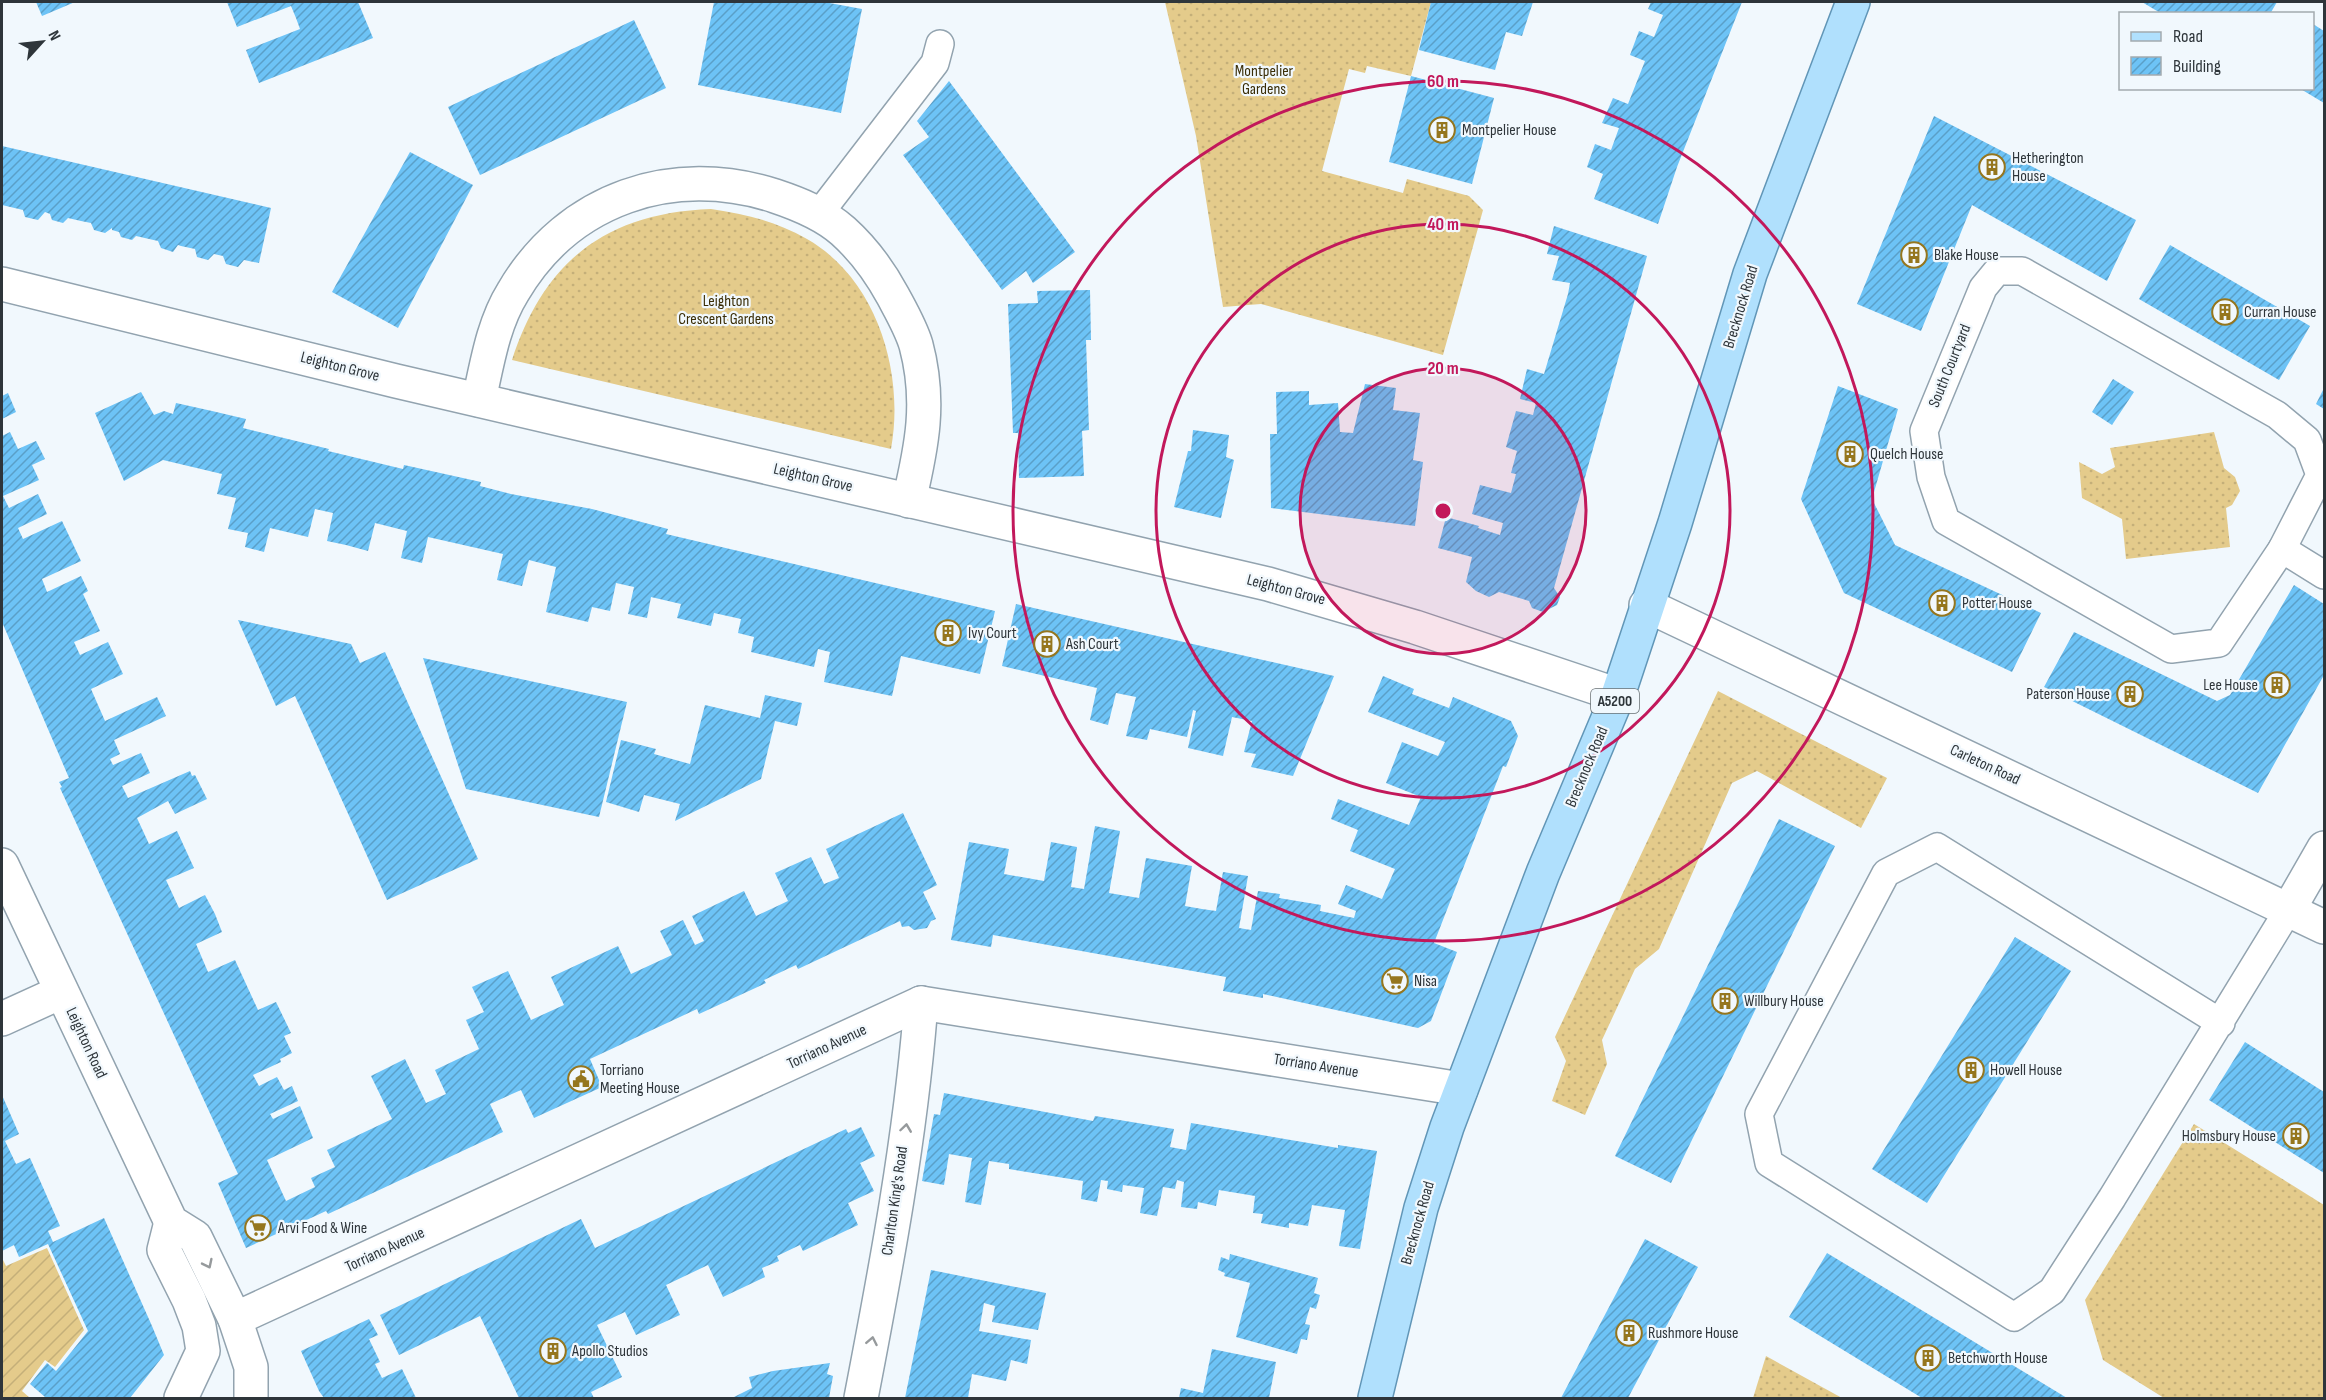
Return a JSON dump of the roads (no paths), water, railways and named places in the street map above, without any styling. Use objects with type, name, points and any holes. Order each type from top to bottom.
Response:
[{"type":"main road","name":"Brecknock Road","points":[[1375,1398],[1420,1208],[1461,1089],[1542,873],[1618,695],[1675,523],[1750,274],[1853,2]]},
{"type":"street","points":[[479,400],[500,319],[530,266],[557,237],[614,200],[648,189],[678,183],[710,183],[764,192],[819,214],[843,231],[884,280],[915,343],[925,406],[923,440],[909,501]]},
{"type":"street","name":"Leighton Grove","points":[[2,284],[479,400],[1268,584],[1415,627],[1618,695]]},
{"type":"street","name":"Carleton Road","points":[[1646,605],[2325,927]]},
{"type":"street","points":[[2289,909],[2325,848]]},
{"type":"street","name":"Leighton Road","points":[[2,865],[171,1222]]},
{"type":"street","points":[[2,1019],[61,992]]},
{"type":"street","name":"Torriano Avenue","points":[[235,1319],[921,1003],[1461,1089]]},
{"type":"street","name":"Charlton King's Road","points":[[861,1398],[882,1289],[917,1049],[921,1003]]},
{"type":"street","points":[[181,1398],[196,1371],[203,1351],[199,1326],[189,1300],[164,1250],[171,1222],[195,1237],[235,1319],[251,1367],[251,1398]]},
{"type":"lane","points":[[819,214],[935,63],[940,44]]},
{"type":"lane","name":"South Courtyard","points":[[1997,271],[2022,272],[2277,416],[2307,440],[2320,475],[2282,549],[2219,643],[2171,649],[1946,521],[1931,477],[1923,431],[1983,288],[1997,271]]},
{"type":"lane","points":[[2282,549],[2325,576]]},
{"type":"lane","points":[[2221,1023],[1937,847],[1886,873],[1759,1114],[1769,1163],[2014,1317],[2052,1291],[2221,1023],[2289,909]]},
{"type":"place","name":"Montpelier House","points":[[1442,130]]},
{"type":"place","name":"Hetherington House","points":[[1992,167]]},
{"type":"place","name":"Blake House","points":[[1914,255]]},
{"type":"place","name":"Curran House","points":[[2225,312]]},
{"type":"place","name":"Quelch House","points":[[1850,454]]},
{"type":"place","name":"Potter House","points":[[1942,603]]},
{"type":"place","name":"Ivy Court","points":[[948,633]]},
{"type":"place","name":"Ash Court","points":[[1047,644]]},
{"type":"place","name":"Lee House","points":[[2277,685]]},
{"type":"place","name":"Paterson House","points":[[2130,694]]},
{"type":"place","name":"Nisa","points":[[1395,981]]},
{"type":"place","name":"Willbury House","points":[[1725,1001]]},
{"type":"place","name":"Howell House","points":[[1971,1070]]},
{"type":"place","name":"Torriano Meeting House","points":[[581,1079]]},
{"type":"place","name":"Holmsbury House","points":[[2296,1136]]},
{"type":"place","name":"Arvi Food & Wine","points":[[258,1228]]},
{"type":"place","name":"Rushmore House","points":[[1629,1333]]},
{"type":"place","name":"Apollo Studios","points":[[553,1351]]},
{"type":"place","name":"Betchworth House","points":[[1928,1358]]},
{"type":"park label","name":"Montpelier Gardens","points":[[1264,80]]},
{"type":"park label","name":"Leighton Crescent Gardens","points":[[726,310]]}]
